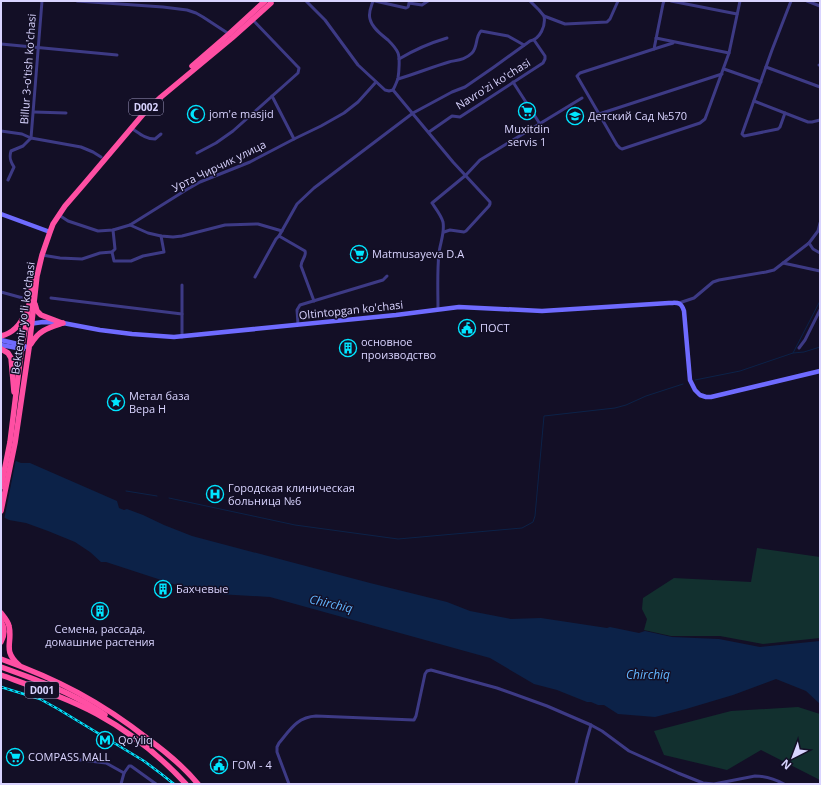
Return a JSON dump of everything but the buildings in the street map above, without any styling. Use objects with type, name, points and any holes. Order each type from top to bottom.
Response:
[{"type":"highway","name":"Bektemir yo'li ko'chasi","points":[[1,511],[29,348],[29,307],[32,300],[48,231],[65,206],[146,112],[161,97],[232,38],[252,19],[264,2]]},
{"type":"highway","name":"Bektemir yo'li ko'chasi","points":[[1,487],[13,443],[15,404],[22,347],[29,324],[35,269],[38,255],[54,216],[148,104],[264,2]]},
{"type":"highway","points":[[32,300],[37,310],[44,317],[63,323]]},
{"type":"highway","points":[[1,336],[10,333],[17,327],[29,307]]},
{"type":"highway","points":[[29,348],[34,339],[41,332],[48,327],[63,323]]},
{"type":"highway","points":[[1,349],[8,354],[12,361],[15,404]]},
{"type":"highway","points":[[1,613],[9,626],[9,647],[11,656],[18,664],[26,668]]},
{"type":"highway","points":[[1,621],[5,631],[1,642]]},
{"type":"highway","name":"D001","points":[[1,659],[26,668],[86,696],[148,738],[173,759],[198,784]]},
{"type":"highway","points":[[1,667],[34,679],[80,700],[99,711],[127,733]]},
{"type":"highway","name":"D001","points":[[1,675],[70,701],[98,715],[127,733],[160,759],[186,784]]},
{"type":"street","name":"Billur 3-o'tish ko'chasi","points":[[31,138],[42,1]]},
{"type":"street","points":[[77,1],[124,3],[181,9],[196,13],[229,34]]},
{"type":"street","points":[[161,1],[163,7]]},
{"type":"street","points":[[306,1],[325,20],[358,65],[385,90],[393,90]]},
{"type":"street","points":[[393,90],[398,79],[399,54],[390,42],[372,25],[369,14],[370,10],[374,1],[406,8],[410,2],[422,5],[428,1]]},
{"type":"street","points":[[530,1],[544,16],[565,24],[606,22],[610,19],[618,1]]},
{"type":"street","points":[[654,49],[664,1]]},
{"type":"street","points":[[671,1],[737,14]]},
{"type":"street","points":[[675,42],[578,74],[578,78],[620,148],[622,149],[702,122],[706,116],[724,69],[729,53],[740,1]]},
{"type":"street","points":[[785,113],[778,129],[744,136],[742,134],[791,1]]},
{"type":"street","points":[[807,1],[820,6]]},
{"type":"street","points":[[534,40],[543,28],[545,22],[544,16]]},
{"type":"street","points":[[197,153],[216,143],[233,131],[297,75],[299,70],[298,68],[252,19]]},
{"type":"street","points":[[398,79],[450,62],[461,60],[470,55],[476,47],[479,33],[481,31],[508,36],[524,45]]},
{"type":"street","points":[[399,59],[433,42],[447,38]]},
{"type":"street","points":[[656,38],[729,53]]},
{"type":"street","name":"Navro'zi ko'chasi","points":[[255,277],[297,204],[314,188],[413,113],[452,92],[465,87],[524,45],[534,40],[545,56],[545,61],[460,117],[452,116],[429,132]]},
{"type":"street","points":[[1,44],[117,54]]},
{"type":"street","points":[[766,67],[820,87]]},
{"type":"street","points":[[724,69],[761,82]]},
{"type":"street","points":[[599,114],[722,74]]},
{"type":"street","name":"Урта Чирчик улица","points":[[59,215],[68,221],[98,231],[113,230],[130,225],[200,182],[250,162],[352,108],[376,82]]},
{"type":"street","points":[[513,82],[540,124]]},
{"type":"street","points":[[393,90],[453,162],[489,200],[490,204],[466,231],[450,230],[444,232]]},
{"type":"street","points":[[272,96],[294,139]]},
{"type":"street","points":[[438,309],[439,253],[444,232],[443,221],[432,203],[466,175],[480,160],[582,98]]},
{"type":"street","points":[[754,101],[808,122],[820,120]]},
{"type":"street","points":[[34,112],[66,113]]},
{"type":"street","points":[[132,128],[151,139],[155,139],[161,134]]},
{"type":"street","points":[[1,131],[82,147],[89,149],[102,157]]},
{"type":"street","points":[[8,180],[14,168],[10,160],[11,150],[23,146],[31,138]]},
{"type":"street","points":[[1,214],[48,231]]},
{"type":"street","name":"Oltintopgan ko'chasi","points":[[29,324],[43,322],[63,323],[132,334],[182,337],[396,315],[458,307],[542,311],[679,303],[694,298],[713,282],[774,270],[809,243],[818,231],[820,223]]},
{"type":"street","points":[[130,225],[148,233],[173,237],[225,225],[258,224],[282,231]]},
{"type":"street","points":[[113,230],[115,248],[112,252],[114,261],[131,261],[143,256],[164,252],[161,236]]},
{"type":"street","points":[[279,236],[305,251],[301,266],[314,301]]},
{"type":"street","points":[[809,243],[813,249],[820,253]]},
{"type":"street","points":[[42,255],[82,259],[100,253],[112,252]]},
{"type":"street","points":[[783,263],[820,270]]},
{"type":"street","points":[[298,324],[296,310],[303,303],[383,280],[387,276]]},
{"type":"street","points":[[182,285],[182,337]]},
{"type":"street","points":[[1,292],[32,300]]},
{"type":"street","points":[[51,298],[182,314]]},
{"type":"street","points":[[679,303],[682,305],[684,310],[690,380],[695,390],[700,395],[711,397],[820,372]]},
{"type":"street","points":[[799,348],[805,340],[819,312]]},
{"type":"street","points":[[1,340],[22,347]]},
{"type":"street","points":[[1,345],[29,348]]},
{"type":"street","points":[[289,784],[277,751],[277,746],[301,720],[311,716],[414,720],[425,675],[427,671],[431,670],[497,688],[547,706],[602,731],[629,751],[703,783],[714,784],[760,776],[770,778],[784,784]]},
{"type":"street","points":[[576,784],[591,725]]},
{"type":"street","points":[[50,759],[58,755],[65,758],[106,763],[124,773]]},
{"type":"street","points":[[122,784],[124,773],[129,766],[156,784]]},
{"type":"green space","points":[[757,548],[820,557],[820,638],[763,644],[720,636],[671,636],[644,630],[647,619],[642,609],[643,598],[674,578],[751,582]]},
{"type":"green space","points":[[798,707],[820,714],[820,780],[761,750],[727,770],[664,755],[654,731],[731,711]]},
{"type":"water","name":"Chirchiq","points":[[1,455],[21,463],[30,463],[117,501],[119,508],[124,510],[127,509],[143,515],[192,536],[447,602],[470,611],[511,619],[541,618],[607,628],[610,627],[639,633],[645,631],[672,637],[719,639],[760,647],[820,641],[820,704],[806,691],[776,679],[733,695],[655,717],[618,714],[604,705],[587,702],[557,690],[534,684],[490,658],[270,597],[201,593],[106,562],[101,562],[90,552],[75,542],[26,523],[9,520],[1,516]]},
{"type":"pier","points":[[3,454],[16,459],[4,520],[1,519],[1,466]]},
{"type":"waterway","points":[[793,353],[820,301]]},
{"type":"waterway","points":[[695,380],[740,371],[793,353],[804,352],[820,347]]},
{"type":"waterway","points":[[169,498],[295,525],[398,539],[522,528],[533,522],[535,516],[544,416],[615,408],[683,384]]},
{"type":"waterway","points":[[126,491],[157,496]]},
{"type":"railway","points":[[1,687],[40,699],[58,709],[144,761],[174,784]]},
{"type":"place","name":"Muxitdin servis 1","points":[[527,111]]},
{"type":"place","name":"jom'e masjid","points":[[196,114]]},
{"type":"place","name":"Детский Сад №570","points":[[575,116]]},
{"type":"place","name":"Matmusayeva D.A","points":[[359,254]]},
{"type":"place","name":"ПОСТ","points":[[467,328]]},
{"type":"place","name":"основное производство","points":[[348,348]]},
{"type":"place","name":"Метал база Вера Н","points":[[116,402]]},
{"type":"place","name":"Городская клиническая больница №6","points":[[215,494]]},
{"type":"place","name":"Бахчевые","points":[[163,589]]},
{"type":"place","name":"Семена, рассада, домашние растения","points":[[100,611]]},
{"type":"place","name":"Qo‘yliq","points":[[105,740]]},
{"type":"place","name":"COMPASS MALL","points":[[15,757]]},
{"type":"place","name":"ГОМ - 4","points":[[219,765]]}]
